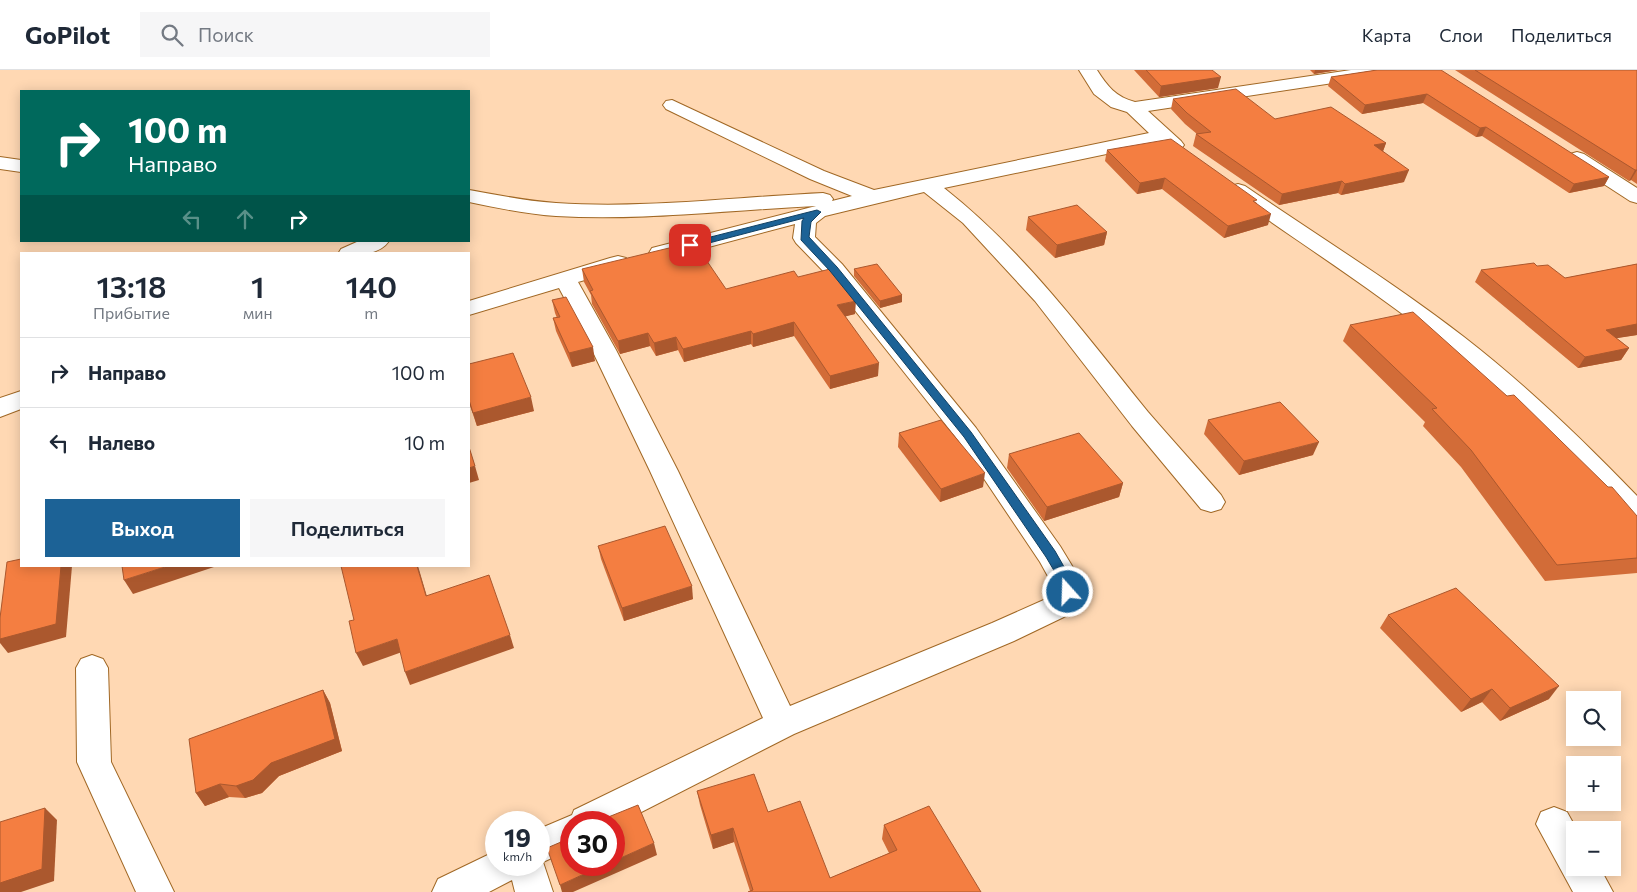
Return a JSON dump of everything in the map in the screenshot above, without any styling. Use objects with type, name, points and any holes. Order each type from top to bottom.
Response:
[{"type":"street","points":[[1088,70],[1100,90],[1118,102],[1134,108],[1162,136],[1191,157]]},
{"type":"street","points":[[1134,108],[1386,70]]},
{"type":"street","points":[[672,105],[762,149],[872,197]]},
{"type":"street","points":[[470,308],[639,258],[872,197],[1162,136]]},
{"type":"street","points":[[1561,148],[1637,196]]},
{"type":"street","points":[[0,163],[20,166]]},
{"type":"street","points":[[1221,178],[1457,343],[1528,405],[1632,503]]},
{"type":"street","points":[[470,180],[510,204]]},
{"type":"street","points":[[927,185],[970,219],[1043,296],[1141,420],[1211,502]]},
{"type":"street","points":[[470,196],[510,204],[566,210],[639,210],[872,197]]},
{"type":"street","points":[[470,210],[510,204]]},
{"type":"street","points":[[609,811],[782,724],[1003,632],[1057,607],[1068,592],[1065,579],[1050,554],[967,434],[834,269],[804,238],[806,221],[817,212]]},
{"type":"street","points":[[353,252],[376,242]]},
{"type":"street","points":[[565,279],[590,321],[641,423],[738,623],[782,724]]},
{"type":"street","points":[[0,408],[20,399]]},
{"type":"street","points":[[92,668],[94,762],[155,892]]},
{"type":"street","points":[[1554,824],[1566,845]]},
{"type":"street","points":[[451,892],[485,875]]},
{"type":"street","points":[[529,876],[534,892]]},
{"type":"street","points":[[1585,876],[1594,892]]},
{"type":"building","points":[[1146,70],[1212,70],[1221,77],[1161,86]]},
{"type":"building","points":[[1377,70],[1441,70],[1609,177],[1574,184],[1486,127],[1480,128],[1427,94],[1365,105],[1331,77]]},
{"type":"building","points":[[1475,70],[1637,70],[1637,170],[1635,170]]},
{"type":"building","points":[[1236,89],[1275,119],[1331,107],[1386,143],[1374,145],[1409,170],[1345,184],[1342,181],[1282,194],[1196,134],[1211,132],[1173,99]]},
{"type":"building","points":[[1171,139],[1257,200],[1253,201],[1271,214],[1228,226],[1165,178],[1140,183],[1107,150]]},
{"type":"building","points":[[1077,205],[1107,232],[1057,245],[1028,217]]},
{"type":"building","points":[[694,242],[726,289],[794,271],[798,277],[830,269],[856,301],[837,305],[879,363],[830,376],[794,322],[753,334],[751,331],[683,349],[676,337],[654,343],[648,333],[618,341],[590,291],[593,290],[582,269]]},
{"type":"building","points":[[1534,263],[1537,266],[1548,265],[1565,278],[1637,264],[1637,324],[1606,330],[1629,348],[1585,357],[1481,270]]},
{"type":"building","points":[[877,264],[902,295],[880,301],[854,269]]},
{"type":"building","points":[[566,297],[593,347],[569,353],[553,318],[560,317],[552,300]]},
{"type":"building","points":[[1413,312],[1507,396],[1514,395],[1608,487],[1612,487],[1637,516],[1637,558],[1557,565],[1471,450],[1432,409],[1437,408],[1350,325]]},
{"type":"building","points":[[513,353],[531,397],[473,413],[470,403],[470,364]]},
{"type":"building","points":[[1280,402],[1319,442],[1244,461],[1208,420]]},
{"type":"building","points":[[941,420],[985,473],[941,489],[899,433]]},
{"type":"building","points":[[1079,433],[1123,483],[1047,507],[1009,454]]},
{"type":"building","points":[[470,450],[475,466],[470,468]]},
{"type":"building","points":[[665,526],[692,586],[622,608],[598,546]]},
{"type":"building","points":[[20,559],[20,567],[61,567],[56,624],[0,639],[0,618],[7,562]]},
{"type":"building","points":[[122,567],[165,567],[124,580]]},
{"type":"building","points":[[341,567],[417,567],[426,596],[489,575],[510,635],[405,672],[397,639],[356,653],[349,621],[354,620]]},
{"type":"building","points":[[1456,588],[1559,686],[1510,708],[1492,689],[1471,699],[1388,615]]},
{"type":"building","points":[[323,690],[335,739],[271,763],[253,780],[236,786],[220,784],[196,793],[189,739]]},
{"type":"building","points":[[754,774],[768,812],[800,801],[830,878],[897,850],[884,825],[929,806],[981,892],[748,892],[753,890],[733,828],[711,835],[697,791]]},
{"type":"building","points":[[638,805],[654,843],[625,856],[625,811],[623,811]]},
{"type":"building","points":[[45,808],[42,869],[0,883],[0,822]]},
{"type":"building","points":[[560,842],[560,876],[580,876],[560,885],[550,857],[550,847]]},
{"type":"route","points":[[690,245],[817,212],[806,221],[804,238],[834,269],[967,434],[1050,554],[1065,579],[1068,592]]}]
